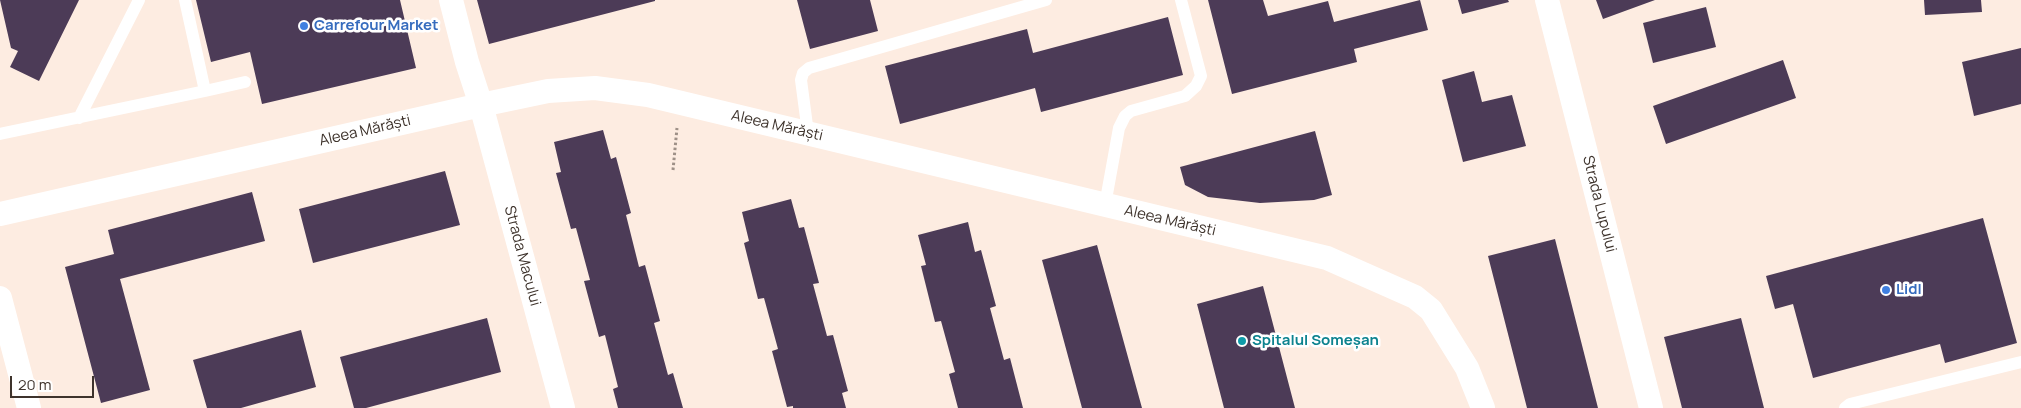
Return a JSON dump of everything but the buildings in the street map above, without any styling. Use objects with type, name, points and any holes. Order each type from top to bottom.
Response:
[{"type":"street","name":"Strada Macului","points":[[451,0],[563,408]]},
{"type":"street","name":"Strada Lupului","points":[[1547,0],[1652,408]]},
{"type":"street","name":"Aleea Mărăști","points":[[0,214],[481,105],[548,91],[595,88],[648,95],[679,102],[1328,258],[1415,297],[1431,310],[1449,336],[1467,368],[1483,408]]},
{"type":"street","points":[[0,298],[29,408]]},
{"type":"lane","points":[[79,118],[139,0]]},
{"type":"lane","points":[[185,0],[204,91]]},
{"type":"lane","points":[[808,133],[801,80],[803,74],[809,68],[1046,0]]},
{"type":"lane","points":[[1105,205],[1118,128],[1125,116],[1130,111],[1185,96],[1196,86],[1201,76],[1181,0]]},
{"type":"lane","points":[[0,134],[245,82]]},
{"type":"lane","points":[[1845,408],[1850,404],[2021,362]]},
{"type":"path","points":[[673,170],[679,102]]},
{"type":"place","name":"Carrefour Market","points":[[304,26]]},
{"type":"place","name":"Lidl","points":[[1886,290]]},
{"type":"place","name":"Spitalul Someșan","points":[[1242,341]]}]
